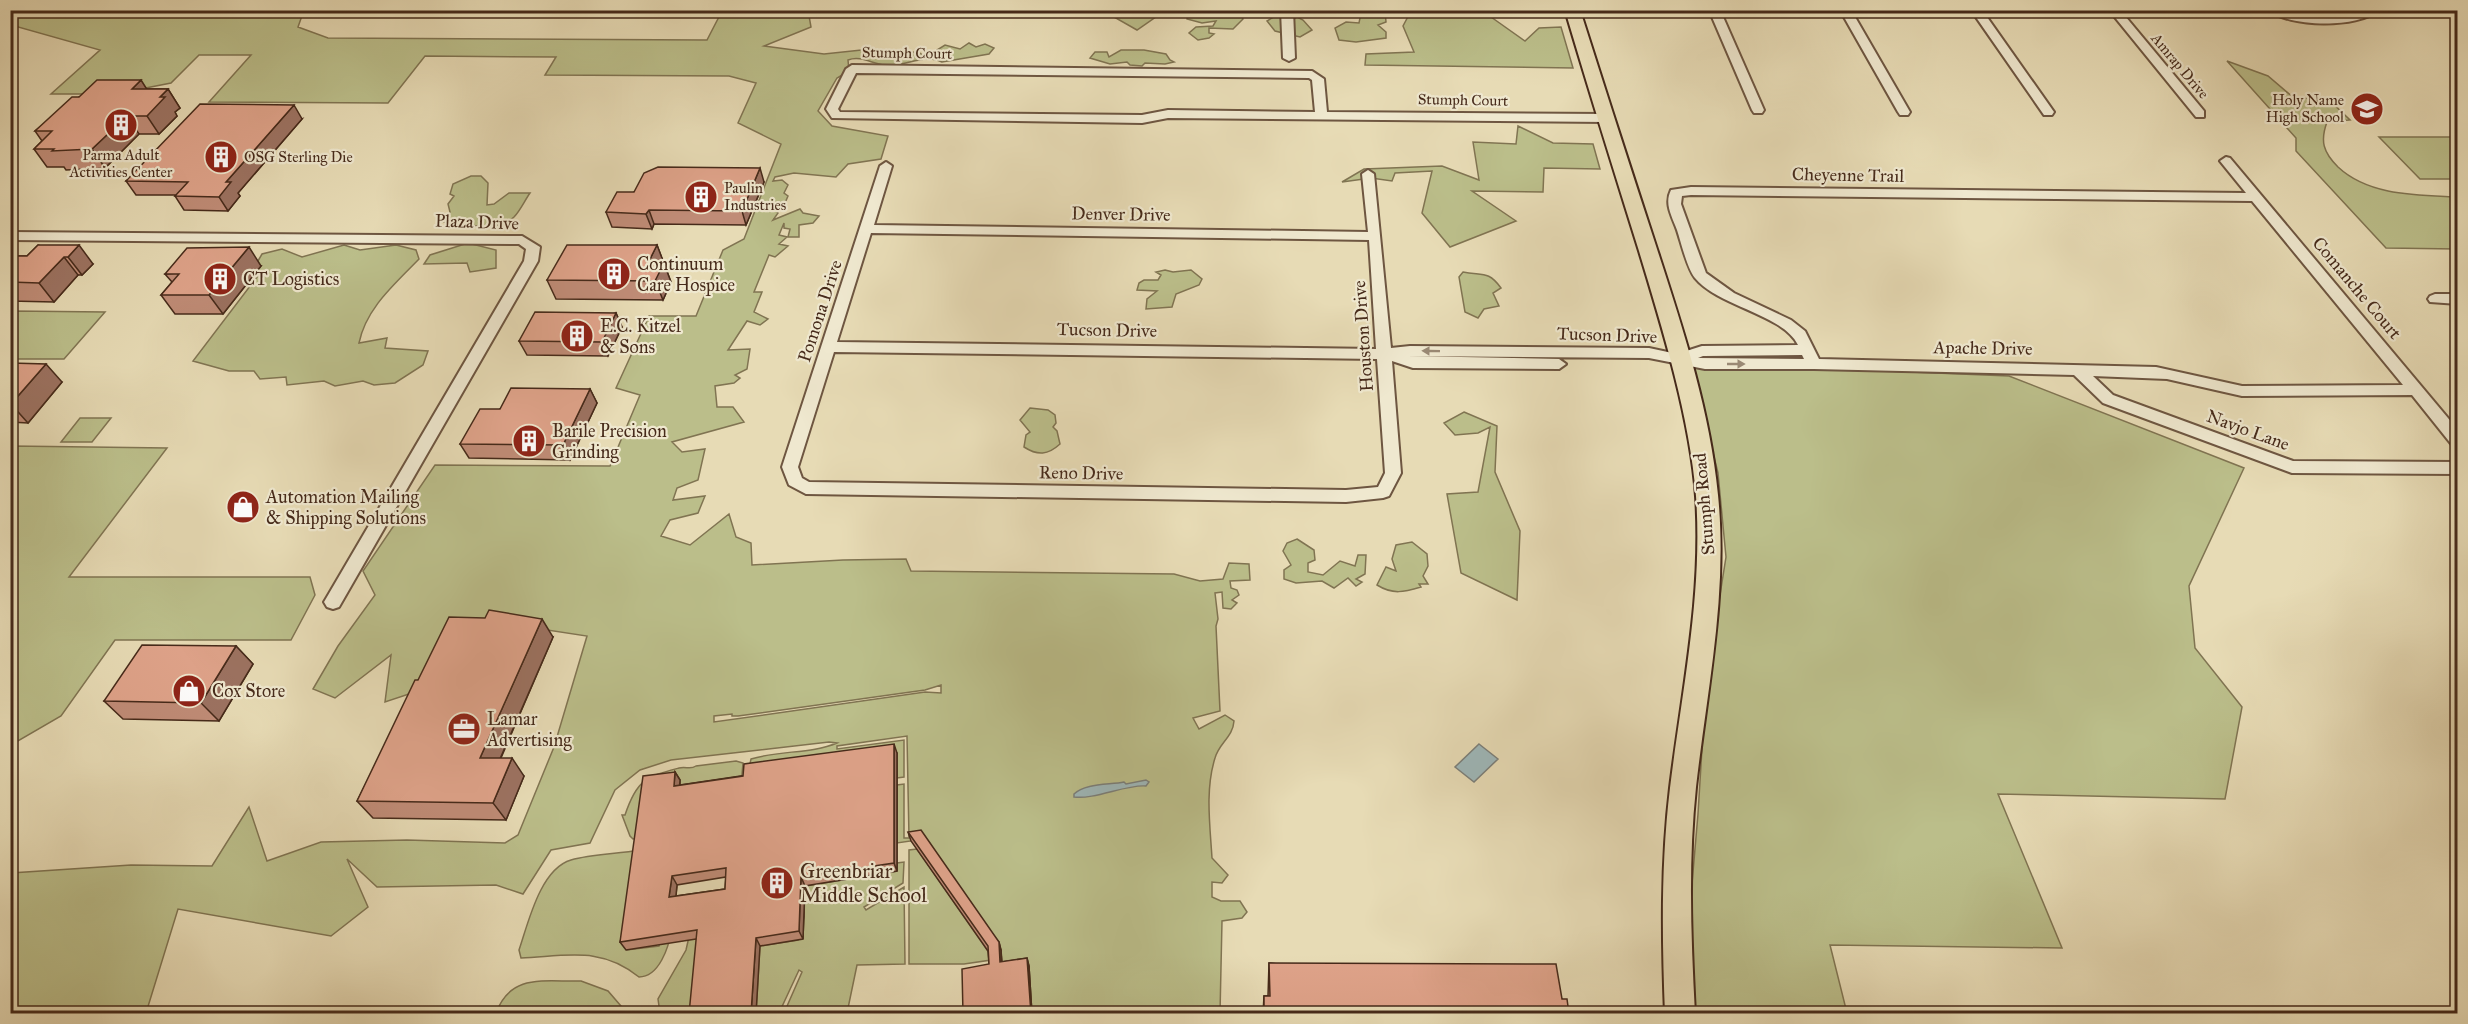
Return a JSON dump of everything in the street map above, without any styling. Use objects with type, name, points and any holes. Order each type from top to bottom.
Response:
[{"type":"main road","name":"Stumph Road","points":[[1572,10],[1671,323],[1702,459],[1709,550],[1706,620],[1683,788],[1678,845],[1676,933],[1680,1014]]},
{"type":"street","points":[[1287,10],[1289,58]]},
{"type":"street","points":[[1714,10],[1758,110]]},
{"type":"street","points":[[1845,10],[1904,112]]},
{"type":"street","points":[[1976,10],[2048,112]]},
{"type":"street","name":"Amrap Drive","points":[[2114,10],[2200,114]]},
{"type":"street","points":[[2272,10],[2292,16],[2322,19],[2358,17],[2374,10]]},
{"type":"street","name":"Stumph Court","points":[[1321,115],[1318,79],[1312,75],[1294,74],[852,69],[832,109],[836,115],[1142,119],[1168,114],[1606,118]]},
{"type":"street","name":"Comanche Court","points":[[2226,161],[2457,441]]},
{"type":"street","name":"Pomona Drive","points":[[790,467],[886,166]]},
{"type":"street","name":"Houston Drive","points":[[1368,174],[1375,236],[1393,473],[1383,492]]},
{"type":"street","name":"Cheyenne Trail","points":[[1811,357],[1800,334],[1786,323],[1729,296],[1700,276],[1674,204],[1676,193],[1702,191],[2256,197]]},
{"type":"street","name":"Denver Drive","points":[[866,229],[1375,236]]},
{"type":"street","name":"Plaza Drive","points":[[10,236],[522,240],[533,247],[531,261],[333,602]]},
{"type":"street","points":[[2435,299],[2457,299]]},
{"type":"street","name":"Tucson Drive","points":[[829,346],[1384,354],[1413,363],[1651,364],[1678,358]]},
{"type":"street","name":"Apache Drive","points":[[1678,358],[1705,364],[1811,357],[2176,374],[2242,391],[2416,390]]},
{"type":"street","name":"Navjo Lane","points":[[2078,370],[2108,399],[2292,467],[2457,468]]},
{"type":"street","name":"Reno Drive","points":[[790,467],[795,481],[806,488],[1346,496],[1383,492]]},
{"type":"green space","points":[[17,10],[304,10],[298,27],[328,38],[707,40],[722,11],[808,10],[811,27],[764,46],[824,54],[871,49],[908,54],[917,51],[924,56],[935,57],[937,50],[945,45],[960,49],[969,43],[976,47],[985,44],[994,48],[989,54],[942,62],[929,59],[885,65],[862,59],[848,60],[849,71],[837,78],[818,111],[832,126],[888,136],[881,159],[848,164],[836,177],[794,173],[775,177],[773,181],[782,180],[788,185],[784,193],[788,196],[785,203],[774,207],[778,213],[773,220],[800,209],[803,213],[819,216],[813,223],[799,225],[799,237],[788,237],[790,229],[784,228],[784,223],[779,235],[787,237],[779,244],[788,246],[775,257],[769,255],[754,292],[762,292],[754,312],[768,319],[760,325],[747,321],[728,350],[750,349],[747,369],[735,375],[740,378],[734,383],[715,386],[717,407],[733,407],[744,422],[672,442],[682,452],[705,449],[698,480],[677,488],[673,500],[705,496],[698,513],[670,520],[661,536],[690,545],[729,514],[736,537],[751,543],[752,565],[906,559],[911,571],[1174,574],[1200,581],[1223,579],[1229,563],[1249,564],[1250,580],[1230,581],[1231,588],[1237,590],[1239,595],[1232,600],[1237,603],[1231,609],[1223,608],[1222,592],[1215,593],[1218,619],[1216,626],[1220,711],[1193,718],[1199,729],[1225,715],[1234,721],[1231,731],[1217,753],[1210,782],[1212,858],[1228,875],[1222,883],[1212,882],[1212,897],[1221,901],[1240,901],[1247,912],[1242,918],[1222,921],[1220,1013],[1032,1013],[1002,970],[1001,950],[924,839],[897,843],[897,785],[904,784],[904,838],[909,838],[907,736],[837,746],[837,749],[904,740],[904,777],[897,778],[896,753],[748,773],[751,759],[817,749],[837,743],[829,742],[671,760],[640,770],[615,790],[590,843],[551,850],[523,894],[496,885],[377,887],[347,859],[368,907],[331,936],[178,909],[146,1013],[11,1014],[11,873],[131,865],[212,866],[249,807],[267,861],[321,842],[407,840],[505,843],[518,835],[554,747],[587,636],[502,623],[433,686],[385,702],[391,655],[335,698],[313,689],[338,646],[375,595],[363,571],[435,465],[610,466],[640,395],[616,388],[649,316],[696,316],[723,250],[744,239],[781,144],[738,123],[756,83],[729,76],[545,75],[556,57],[425,56],[388,103],[209,102],[251,55],[199,55],[171,83],[115,94],[51,94],[100,50],[11,25],[11,15]],"holes":[[[941,685],[941,693],[925,692],[714,722],[714,716],[732,714],[732,716],[738,716],[925,690]]]},
{"type":"green space","points":[[1194,10],[1218,13],[1242,11],[1243,19],[1233,29],[1209,28],[1209,33],[1214,34],[1209,38],[1198,40],[1189,33],[1196,27],[1213,26],[1216,21],[1202,23],[1187,19],[1188,12]]},
{"type":"green space","points":[[1364,10],[1385,11],[1386,22],[1378,25],[1386,32],[1386,38],[1356,42],[1339,40],[1335,28],[1346,22],[1359,23]]},
{"type":"green space","points":[[1541,10],[1484,12],[1525,41],[1539,28],[1561,27],[1573,68],[1365,65],[1366,54],[1414,52],[1403,26],[1411,11]]},
{"type":"green space","points":[[1134,11],[1160,11],[1160,14],[1137,30],[1114,17],[1131,15]]},
{"type":"green space","points":[[1277,15],[1289,17],[1290,22],[1297,17],[1312,30],[1300,37],[1275,31],[1267,21]]},
{"type":"green space","points":[[1121,50],[1144,50],[1166,54],[1174,62],[1145,63],[1142,66],[1130,65],[1127,62],[1110,64],[1090,58],[1095,52],[1107,52],[1109,57]]},
{"type":"green space","points":[[2227,61],[2268,76],[2294,98],[2328,99],[2350,120],[2327,122],[2324,146],[2333,162],[2350,177],[2364,184],[2394,192],[2457,197],[2457,249],[2386,248],[2296,151],[2296,138]]},
{"type":"green space","points":[[1518,126],[1553,143],[1593,144],[1600,169],[1544,168],[1543,192],[1472,191],[1516,221],[1450,247],[1422,213],[1432,171],[1395,173],[1392,181],[1371,178],[1342,182],[1364,169],[1442,166],[1479,180],[1473,142],[1516,144]]},
{"type":"green space","points":[[2379,137],[2457,137],[2457,179],[2420,179]]},
{"type":"green space","points":[[471,176],[481,176],[488,183],[487,205],[494,204],[509,193],[530,193],[514,217],[499,225],[480,226],[444,222],[450,212],[448,204],[454,196],[450,194],[453,184]]},
{"type":"green space","points":[[468,243],[496,250],[496,268],[470,272],[467,263],[424,264],[430,255]]},
{"type":"green space","points":[[344,245],[360,250],[396,245],[416,250],[419,259],[391,287],[375,308],[359,343],[387,338],[385,348],[428,351],[423,365],[395,383],[374,385],[363,381],[335,386],[324,381],[287,385],[286,377],[260,379],[254,371],[229,371],[193,361],[260,273],[255,266],[262,254],[282,249],[302,257]]},
{"type":"green space","points":[[1165,270],[1173,272],[1191,270],[1202,279],[1199,285],[1176,294],[1172,307],[1146,309],[1147,299],[1157,291],[1137,290],[1139,283],[1144,280],[1158,280],[1161,275],[1156,272]]},
{"type":"green space","points":[[1463,272],[1492,278],[1501,288],[1493,293],[1499,306],[1484,309],[1478,318],[1465,312],[1459,277]]},
{"type":"green space","points":[[11,311],[105,312],[64,359],[11,359]]},
{"type":"green space","points":[[1692,368],[1813,368],[2009,376],[2244,468],[2189,586],[2195,648],[2242,707],[2225,799],[1998,794],[2062,948],[1830,945],[1847,1013],[1694,1013],[1688,930],[1706,683],[1726,557],[1718,473]]},
{"type":"green space","points":[[1030,408],[1048,410],[1055,415],[1056,423],[1053,427],[1057,431],[1060,444],[1047,452],[1038,453],[1024,447],[1026,435],[1030,432],[1020,420]]},
{"type":"green space","points":[[1464,412],[1497,426],[1495,472],[1520,531],[1517,600],[1461,573],[1447,494],[1478,492],[1490,427],[1478,433],[1455,435],[1444,423]]},
{"type":"green space","points":[[80,418],[111,418],[92,442],[61,442]]},
{"type":"green space","points":[[11,446],[167,448],[69,577],[310,577],[315,595],[291,640],[115,640],[61,716],[11,745]]},
{"type":"green space","points":[[1297,539],[1314,550],[1315,560],[1308,563],[1308,572],[1323,575],[1340,561],[1355,566],[1358,555],[1366,555],[1365,574],[1356,579],[1362,582],[1356,586],[1348,578],[1334,588],[1322,581],[1296,583],[1284,579],[1284,570],[1291,565],[1283,551],[1287,543]]},
{"type":"green space","points":[[1412,542],[1427,554],[1428,566],[1423,576],[1428,584],[1419,584],[1421,587],[1399,592],[1377,585],[1386,567],[1396,571],[1392,559],[1396,545]]},
{"type":"green space","points":[[736,761],[743,763],[741,786],[641,838],[633,839],[630,836],[622,815],[625,815],[634,794],[644,781],[679,768]]},
{"type":"green space","points":[[917,849],[990,954],[991,960],[964,964],[909,964],[909,850]]},
{"type":"green space","points":[[640,850],[627,950],[659,946],[660,938],[671,931],[662,960],[652,972],[639,977],[611,961],[583,955],[521,958],[519,950],[531,912],[543,886],[560,865],[579,858]]},
{"type":"green space","points":[[904,862],[903,883],[864,907],[866,910],[904,887],[905,964],[857,965],[847,1013],[784,1013],[802,972],[799,970],[779,1013],[756,1014],[760,946],[798,940],[804,917],[805,886],[897,871],[897,863]]},
{"type":"green space","points":[[704,926],[695,1013],[660,1013],[658,999],[686,950],[691,928]]},
{"type":"green space","points":[[581,981],[608,991],[627,1013],[496,1013],[502,1000],[510,991],[530,982]]},
{"type":"water","points":[[1479,744],[1498,759],[1474,782],[1455,767]]},
{"type":"water","points":[[1146,780],[1149,782],[1146,786],[1074,797],[1079,790],[1091,786],[1124,782],[1126,784]]},
{"type":"building","points":[[97,80],[141,80],[132,89],[168,89],[160,97],[165,97],[147,116],[127,116],[92,149],[52,151],[54,149],[34,149],[52,131],[35,131],[72,97],[79,97]]},
{"type":"building","name":"OSG Sterling Die","points":[[200,104],[294,105],[226,182],[231,182],[219,197],[175,196],[188,182],[126,181]]},
{"type":"building","points":[[658,167],[760,168],[742,211],[649,210],[646,214],[606,212],[617,192],[634,192],[644,173]]},
{"type":"building","points":[[38,245],[79,245],[39,283],[10,282],[10,256],[27,256]]},
{"type":"building","points":[[567,245],[657,245],[648,263],[664,263],[655,281],[547,280]]},
{"type":"building","points":[[249,247],[209,295],[161,295],[179,274],[165,274],[187,248]]},
{"type":"building","points":[[535,312],[616,313],[602,342],[519,341]]},
{"type":"building","points":[[10,363],[46,364],[11,404],[10,404]]},
{"type":"building","name":"Barile Precision Grinding","points":[[511,388],[590,389],[563,445],[460,444],[480,409],[500,409]]},
{"type":"building","name":"Lamar Advertising","points":[[489,610],[542,619],[480,758],[512,758],[493,803],[357,801],[415,680],[418,680],[449,617],[485,618]]},
{"type":"building","points":[[142,645],[236,646],[201,703],[104,701]]},
{"type":"building","name":"Greenbriar Middle School","points":[[894,744],[894,863],[801,877],[799,931],[756,938],[751,1014],[689,1014],[697,930],[620,942],[643,776],[675,772],[674,786],[743,776],[744,764]],"holes":[[[726,868],[725,889],[669,897],[672,876]]]},
{"type":"building","points":[[921,830],[999,942],[1000,962],[1027,958],[1031,1014],[963,1014],[962,969],[989,964],[988,946],[908,832]]},
{"type":"building","points":[[1269,963],[1556,964],[1562,999],[1567,999],[1569,1014],[1264,1014],[1264,996],[1270,996]]},
{"type":"place","name":"Holy Name High School","points":[[2367,109]]},
{"type":"place","name":"Parma Adult Activities Center","points":[[121,125]]},
{"type":"place","name":"OSG Sterling Die","points":[[221,157]]},
{"type":"place","name":"Paulin Industries","points":[[701,197]]},
{"type":"place","name":"Continuum Care Hospice","points":[[614,274]]},
{"type":"place","name":"CT Logistics","points":[[220,279]]},
{"type":"place","name":"E.C. Kitzel & Sons","points":[[577,336]]},
{"type":"place","name":"Barile Precision Grinding","points":[[529,441]]},
{"type":"place","name":"Automation Mailing & Shipping Solutions","points":[[243,507]]},
{"type":"place","name":"Cox Store","points":[[189,691]]},
{"type":"place","name":"Lamar Advertising","points":[[464,729]]},
{"type":"place","name":"Greenbriar Middle School","points":[[777,883]]}]
